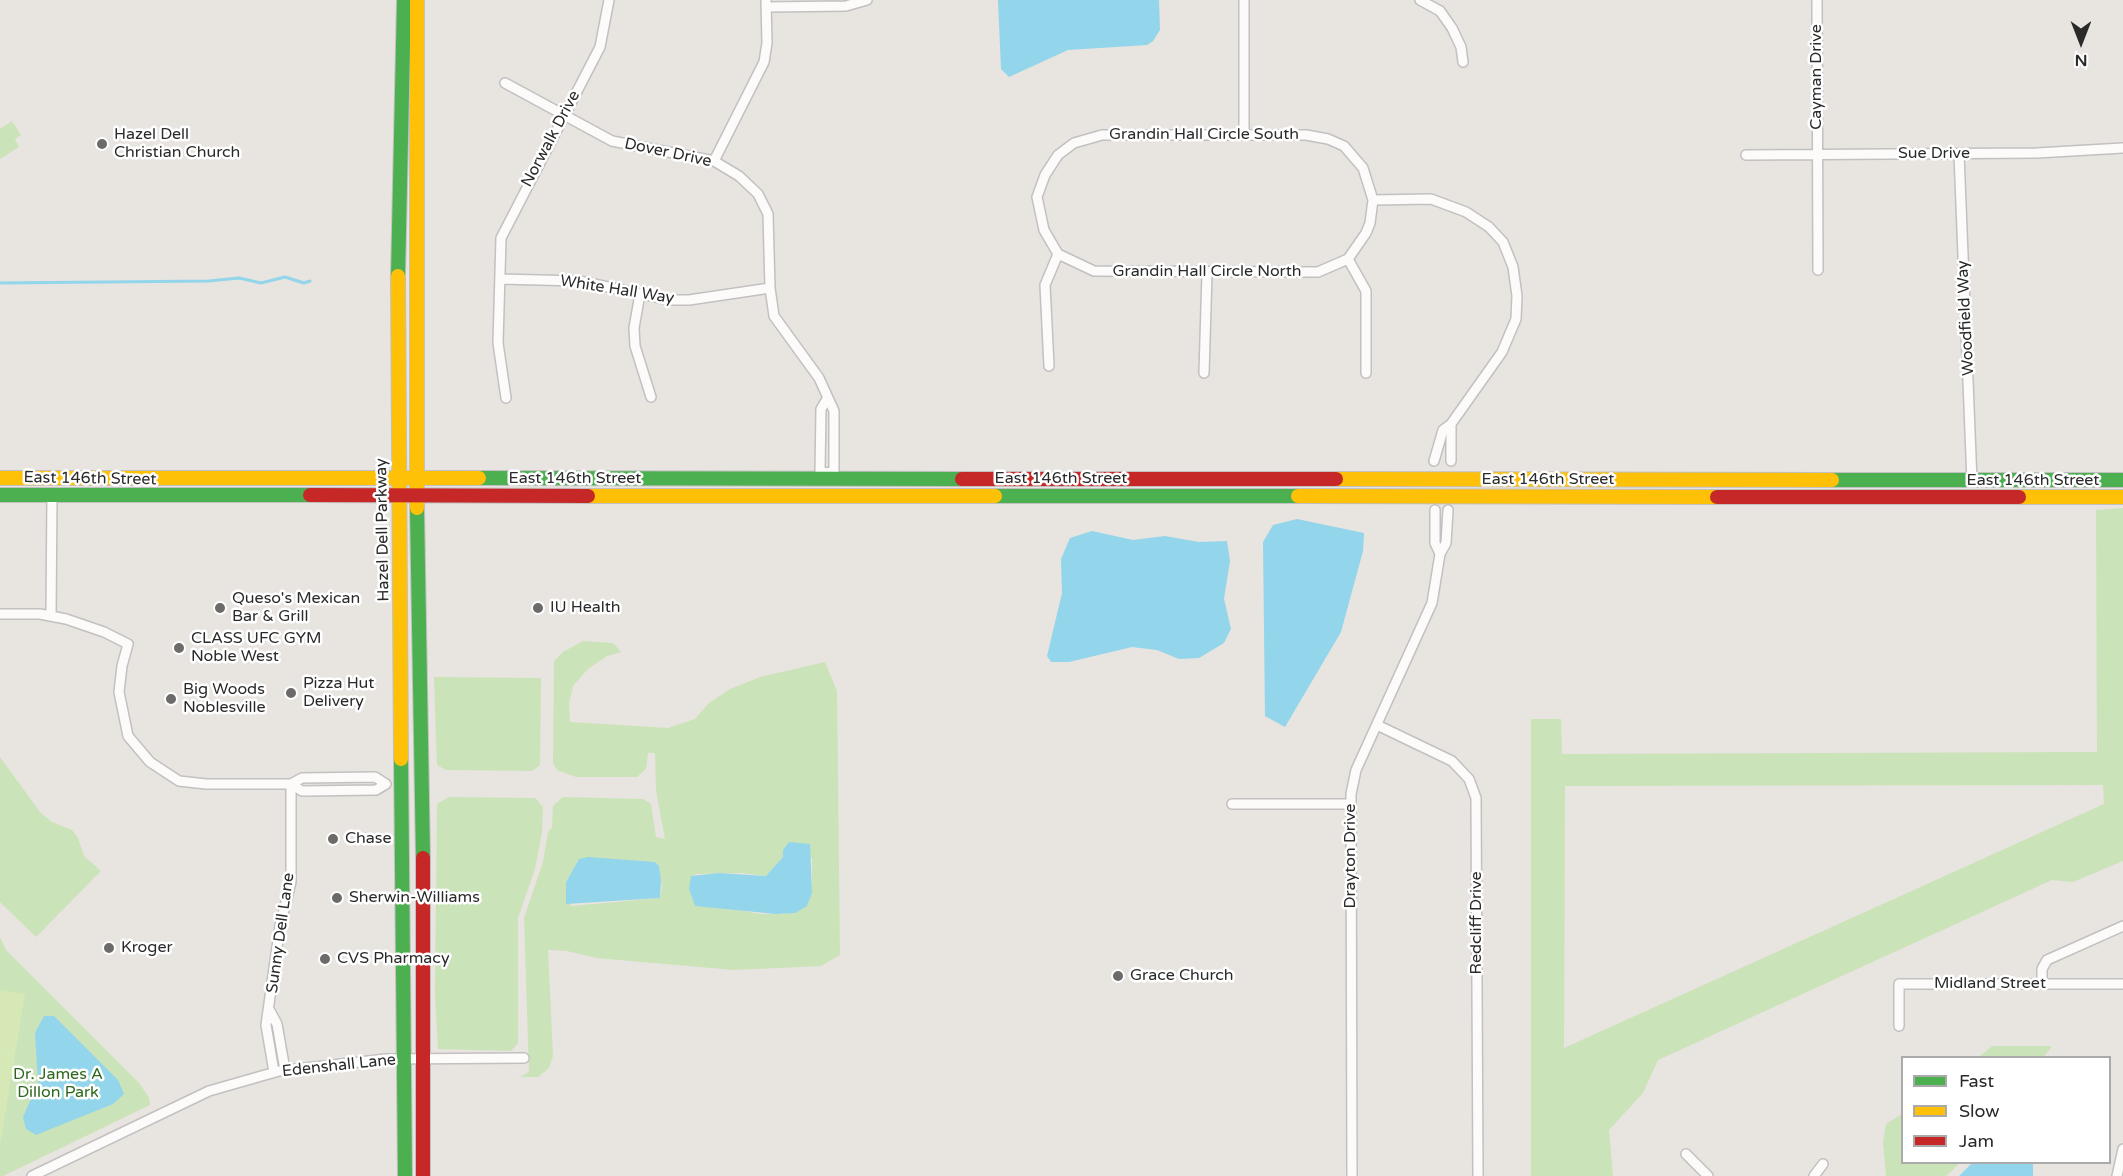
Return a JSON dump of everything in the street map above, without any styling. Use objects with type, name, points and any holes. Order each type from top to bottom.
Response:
[{"type":"main road","name":"Hazel Dell Parkway","points":[[404,0],[397,331],[405,1176]]},
{"type":"main road","name":"Hazel Dell Parkway","points":[[417,0],[418,496],[423,757],[423,1176]]},
{"type":"main road","name":"East 146th Street","points":[[0,478],[827,476],[1972,482],[2123,480]]},
{"type":"main road","name":"East 146th Street","points":[[0,495],[2123,497]]},
{"type":"street","name":"Norwalk Drive","points":[[506,398],[498,343],[502,232],[600,47],[609,0]]},
{"type":"street","points":[[714,161],[764,62],[767,44],[767,3],[846,6],[867,0]]},
{"type":"street","points":[[1244,0],[1244,135]]},
{"type":"street","points":[[1419,0],[1440,10],[1461,47],[1463,62]]},
{"type":"street","name":"Cayman Drive","points":[[1817,0],[1818,270]]},
{"type":"street","name":"Dover Drive","points":[[505,83],[612,141],[714,161],[745,180],[764,204],[769,224],[770,288],[776,321],[819,378],[834,411],[834,471],[827,476]]},
{"type":"street","name":"Grandin Hall Circle South","points":[[1058,254],[1044,230],[1038,202],[1041,183],[1052,161],[1074,143],[1086,137],[1306,135],[1336,142],[1352,153],[1363,168],[1373,200]]},
{"type":"street","name":"Sue Drive","points":[[1746,155],[1959,154],[2123,148]]},
{"type":"street","name":"Woodfield Way","points":[[1959,154],[1972,482]]},
{"type":"street","points":[[1366,373],[1365,291],[1348,259],[1366,233],[1373,200],[1431,199],[1466,212],[1489,227],[1503,242],[1513,267],[1516,319],[1502,352],[1451,424],[1443,430],[1434,461]]},
{"type":"street","points":[[1049,366],[1045,285],[1058,254]]},
{"type":"street","name":"Grandin Hall Circle North","points":[[1058,254],[1094,271],[1207,273],[1304,274],[1328,268],[1348,259]]},
{"type":"street","points":[[1204,374],[1207,273]]},
{"type":"street","name":"White Hall Way","points":[[500,279],[579,281],[671,300],[689,300],[770,288]]},
{"type":"street","points":[[640,294],[634,328],[635,346],[651,397]]},
{"type":"street","name":"Dover Drive","points":[[827,399],[821,409],[820,467],[820,471],[827,476]]},
{"type":"street","points":[[1450,461],[1451,424]]},
{"type":"street","name":"Dover Drive","points":[[827,476],[828,495]]},
{"type":"street","points":[[51,616],[52,495]]},
{"type":"street","name":"Drayton Drive","points":[[1435,510],[1436,543],[1440,554]]},
{"type":"street","name":"Drayton Drive","points":[[1352,1176],[1350,804],[1356,770],[1432,603],[1440,554],[1446,543],[1448,510]]},
{"type":"street","points":[[0,614],[51,616],[104,632],[128,644],[122,666],[119,692],[128,736],[138,751],[162,772],[179,781],[206,784],[291,784],[302,778],[375,777],[386,784],[376,790],[302,790],[291,784]]},
{"type":"street","name":"Redcliff Drive","points":[[1377,725],[1452,761],[1469,779],[1476,798],[1478,1176]]},
{"type":"street","name":"Sunny Dell Lane","points":[[274,1072],[266,1025],[270,1011],[280,926],[291,882],[291,784]]},
{"type":"street","points":[[1232,804],[1350,804]]},
{"type":"street","points":[[2042,984],[2042,969],[2047,960],[2123,926]]},
{"type":"street","name":"Midland Street","points":[[1899,1026],[1899,984],[2123,984]]},
{"type":"street","name":"Sunny Dell Lane","points":[[270,1011],[277,1024],[285,1070]]},
{"type":"street","name":"Edenshall Lane","points":[[32,1176],[209,1091],[274,1072],[333,1063],[405,1059],[524,1058]]},
{"type":"street","points":[[2117,1176],[2123,1149]]},
{"type":"street","points":[[1686,1154],[1708,1176]]},
{"type":"street","points":[[1814,1176],[1823,1164]]},
{"type":"green space","points":[[12,121],[21,135],[15,139],[19,147],[0,159],[0,129]]},
{"type":"green space","points":[[2123,508],[2123,861],[2073,882],[2052,880],[1658,1060],[1643,1093],[1609,1130],[1613,1176],[1531,1176],[1531,719],[1561,719],[1562,754],[2097,752],[2096,510]],"holes":[[[2103,785],[2104,804],[1564,1048],[1565,786]]]},
{"type":"green space","points":[[583,641],[613,643],[621,652],[607,656],[588,669],[573,686],[569,703],[570,722],[668,728],[695,719],[709,703],[730,689],[760,677],[825,662],[837,691],[840,955],[821,966],[734,970],[596,958],[567,951],[548,950],[553,1056],[549,1068],[538,1077],[520,1077],[529,1072],[524,918],[543,862],[548,832],[552,828],[553,806],[563,797],[643,799],[651,804],[656,837],[665,839],[656,791],[655,753],[648,753],[646,769],[637,777],[576,777],[557,770],[553,763],[554,661],[563,652]],"holes":[[[783,850],[812,858],[812,893],[795,913],[760,914],[718,906],[695,906],[689,889],[695,874],[741,873],[766,876],[783,857]],[[579,859],[659,866],[662,889],[660,898],[571,906],[566,882]]]},
{"type":"green space","points":[[434,677],[541,678],[540,765],[532,771],[446,770],[437,765]]},
{"type":"green space","points":[[0,757],[40,812],[52,822],[72,830],[78,838],[84,856],[101,871],[36,937],[0,902]]},
{"type":"green space","points":[[449,797],[535,798],[543,807],[542,832],[535,869],[518,918],[518,1043],[511,1051],[438,1049],[435,994],[437,804]]},
{"type":"green space","name":"Dr. James A Dillon Park","points":[[0,937],[6,950],[140,1084],[149,1098],[150,1105],[3,1176],[0,1176]]},
{"type":"green space","points":[[0,990],[25,994],[0,1145]]},
{"type":"green space","points":[[1992,1046],[2052,1046],[2045,1056],[1980,1056]]},
{"type":"green space","points":[[1901,1115],[1901,1164],[1959,1164],[1946,1176],[1886,1176],[1883,1142],[1886,1124]]},
{"type":"water","points":[[998,0],[1159,0],[1160,30],[1153,41],[1147,45],[1068,50],[1009,77],[1001,69]]},
{"type":"water","points":[[1297,519],[1364,533],[1363,551],[1341,632],[1285,727],[1265,716],[1263,542],[1273,525]]},
{"type":"water","points":[[1092,531],[1133,540],[1165,536],[1199,542],[1227,541],[1230,561],[1224,599],[1231,629],[1224,643],[1199,658],[1179,659],[1157,650],[1132,647],[1069,662],[1051,662],[1047,656],[1062,593],[1061,559],[1070,538]]},
{"type":"water","points":[[789,842],[810,844],[812,893],[807,906],[795,913],[776,914],[695,906],[689,889],[691,876],[719,873],[766,876],[783,857],[783,850]]},
{"type":"water","points":[[588,857],[655,862],[659,866],[661,880],[660,898],[566,904],[566,882],[579,859]]},
{"type":"water","points":[[44,1016],[54,1016],[118,1080],[124,1094],[113,1104],[36,1135],[26,1129],[23,1117],[38,1083],[35,1033]]},
{"type":"water","points":[[1971,1164],[2033,1164],[2033,1176],[1959,1176]]},
{"type":"waterway","points":[[0,283],[209,281],[239,278],[261,283],[285,277],[304,283],[310,281]]},
{"type":"traffic: fast","points":[[398,276],[404,0]]},
{"type":"traffic: fast","points":[[479,478],[962,479]]},
{"type":"traffic: fast","points":[[1832,480],[2123,480]]},
{"type":"traffic: fast","points":[[0,495],[310,495]]},
{"type":"traffic: fast","points":[[995,496],[1298,496]]},
{"type":"traffic: fast","points":[[417,508],[423,858]]},
{"type":"traffic: fast","points":[[401,759],[405,1176]]},
{"type":"traffic: slow","points":[[417,0],[417,508]]},
{"type":"traffic: slow","points":[[398,276],[401,759]]},
{"type":"traffic: slow","points":[[0,478],[479,478]]},
{"type":"traffic: slow","points":[[1336,479],[1832,480]]},
{"type":"traffic: slow","points":[[588,496],[995,496]]},
{"type":"traffic: slow","points":[[1298,496],[1717,497]]},
{"type":"traffic: slow","points":[[2019,497],[2123,497]]},
{"type":"traffic: jam","points":[[962,479],[1336,479]]},
{"type":"traffic: jam","points":[[310,495],[588,496]]},
{"type":"traffic: jam","points":[[1717,497],[2019,497]]},
{"type":"traffic: jam","points":[[423,858],[423,1176]]},
{"type":"place","name":"Hazel Dell Christian Church","points":[[102,144]]},
{"type":"place","name":"Queso's Mexican Bar & Grill","points":[[220,608]]},
{"type":"place","name":"IU Health","points":[[538,608]]},
{"type":"place","name":"CLASS UFC GYM Noble West","points":[[179,648]]},
{"type":"place","name":"Pizza Hut Delivery","points":[[291,693]]},
{"type":"place","name":"Big Woods Noblesville","points":[[171,699]]},
{"type":"place","name":"Chase","points":[[333,839]]},
{"type":"place","name":"Sherwin-Williams","points":[[337,898]]},
{"type":"place","name":"Kroger","points":[[109,948]]},
{"type":"place","name":"CVS Pharmacy","points":[[325,959]]},
{"type":"place","name":"Grace Church","points":[[1118,976]]}]
